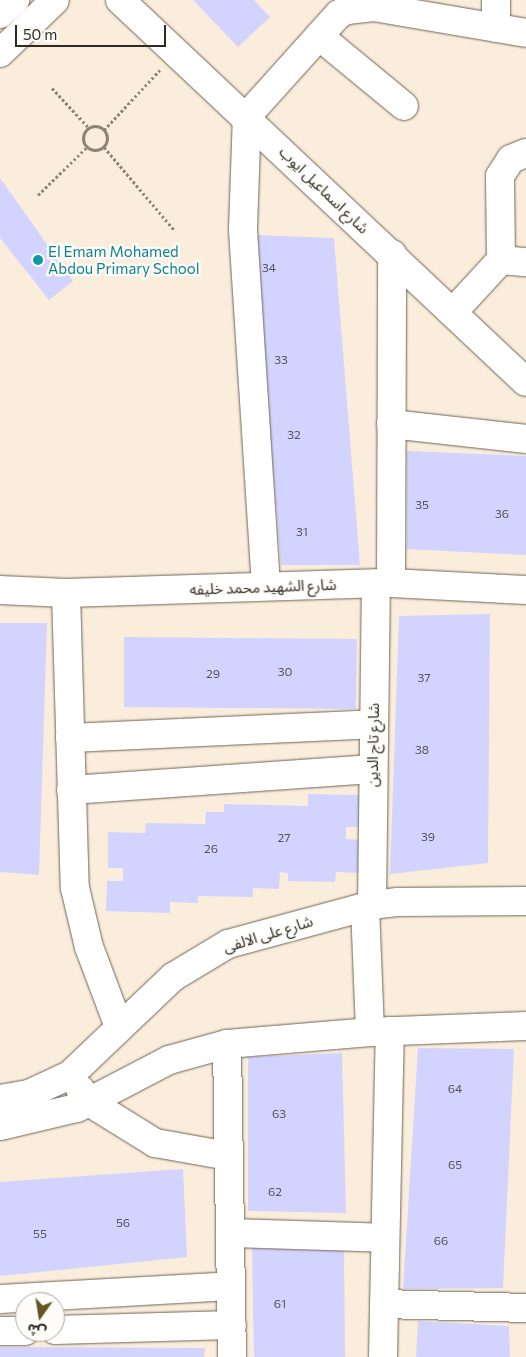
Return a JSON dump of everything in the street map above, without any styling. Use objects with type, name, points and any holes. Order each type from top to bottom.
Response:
[{"type":"street","points":[[0,14],[15,0]]},
{"type":"street","points":[[0,53],[55,0]]},
{"type":"street","name":"شارع اسماعيل ايوب","points":[[120,0],[247,116],[526,382]]},
{"type":"street","points":[[496,0],[496,28]]},
{"type":"street","points":[[266,586],[243,229],[247,116],[319,36],[338,7],[400,6],[526,33]]},
{"type":"street","points":[[319,36],[404,106]]},
{"type":"street","points":[[453,312],[513,261],[500,176],[511,159],[526,154]]},
{"type":"street","name":"شارع تاج الدين","points":[[383,1357],[385,1238],[380,1032],[369,906],[373,724],[383,584],[391,424],[392,254]]},
{"type":"street","points":[[391,424],[526,439]]},
{"type":"street","name":"شارع الشهيد محمد خليفه","points":[[0,590],[66,593],[383,584],[526,590]]},
{"type":"street","points":[[66,593],[72,856],[81,917],[119,1027]]},
{"type":"street","points":[[70,738],[373,724]]},
{"type":"street","points":[[71,790],[372,769]]},
{"type":"street","name":"شارع على الالفى","points":[[0,1099],[28,1094],[70,1075],[173,977],[228,944],[369,906],[398,902],[526,901]]},
{"type":"street","points":[[0,1126],[59,1113],[89,1102],[162,1063],[227,1044],[380,1032],[526,1026]]},
{"type":"street","points":[[227,1044],[232,1357]]},
{"type":"street","points":[[70,1075],[89,1102],[155,1142],[229,1156]]},
{"type":"street","points":[[230,1233],[385,1238]]},
{"type":"street","points":[[0,1299],[231,1286]]},
{"type":"street","points":[[384,1304],[526,1308]]},
{"type":"street","points":[[65,1330],[232,1325]]},
{"type":"street","points":[[0,1332],[15,1331]]},
{"type":"path","points":[[104,130],[178,52]]},
{"type":"path","points":[[52,88],[88,128],[104,130]]},
{"type":"path","points":[[87,147],[84,137],[88,128]]},
{"type":"path","points":[[87,147],[99,150],[104,147],[107,135],[104,130]]},
{"type":"path","points":[[38,195],[87,147]]},
{"type":"path","points":[[104,147],[175,230]]},
{"type":"building","points":[[193,0],[254,0],[270,17],[238,47]]},
{"type":"building","name":"El Emam Mohamed Abdou Primary School","points":[[0,178],[73,281],[49,300],[0,238]]},
{"type":"building","points":[[253,235],[334,238],[360,565],[281,565]]},
{"type":"building","points":[[407,451],[526,456],[526,555],[407,549]]},
{"type":"building","points":[[490,614],[488,863],[390,874],[399,616]]},
{"type":"building","points":[[0,623],[47,623],[39,875],[0,872]]},
{"type":"building","points":[[124,637],[357,639],[356,709],[124,707]]},
{"type":"building","points":[[308,794],[363,795],[362,827],[346,827],[346,839],[363,840],[363,873],[336,872],[335,882],[288,881],[288,873],[280,872],[279,889],[253,888],[253,897],[198,896],[198,903],[170,902],[170,913],[106,911],[107,881],[123,881],[123,868],[108,868],[108,832],[145,833],[146,823],[205,824],[206,812],[224,812],[224,804],[308,806]]},
{"type":"building","points":[[418,1048],[514,1049],[503,1288],[403,1289]]},
{"type":"building","points":[[342,1053],[346,1213],[248,1211],[248,1057]]},
{"type":"building","points":[[183,1169],[187,1257],[0,1276],[0,1182]]},
{"type":"building","points":[[252,1248],[344,1250],[345,1357],[254,1357]]},
{"type":"building","points":[[418,1321],[509,1326],[510,1357],[416,1357]]},
{"type":"building","points":[[0,1347],[205,1348],[204,1357],[0,1357]]},
{"type":"place","name":"El Emam Mohamed Abdou Primary School","points":[[38,260]]}]
